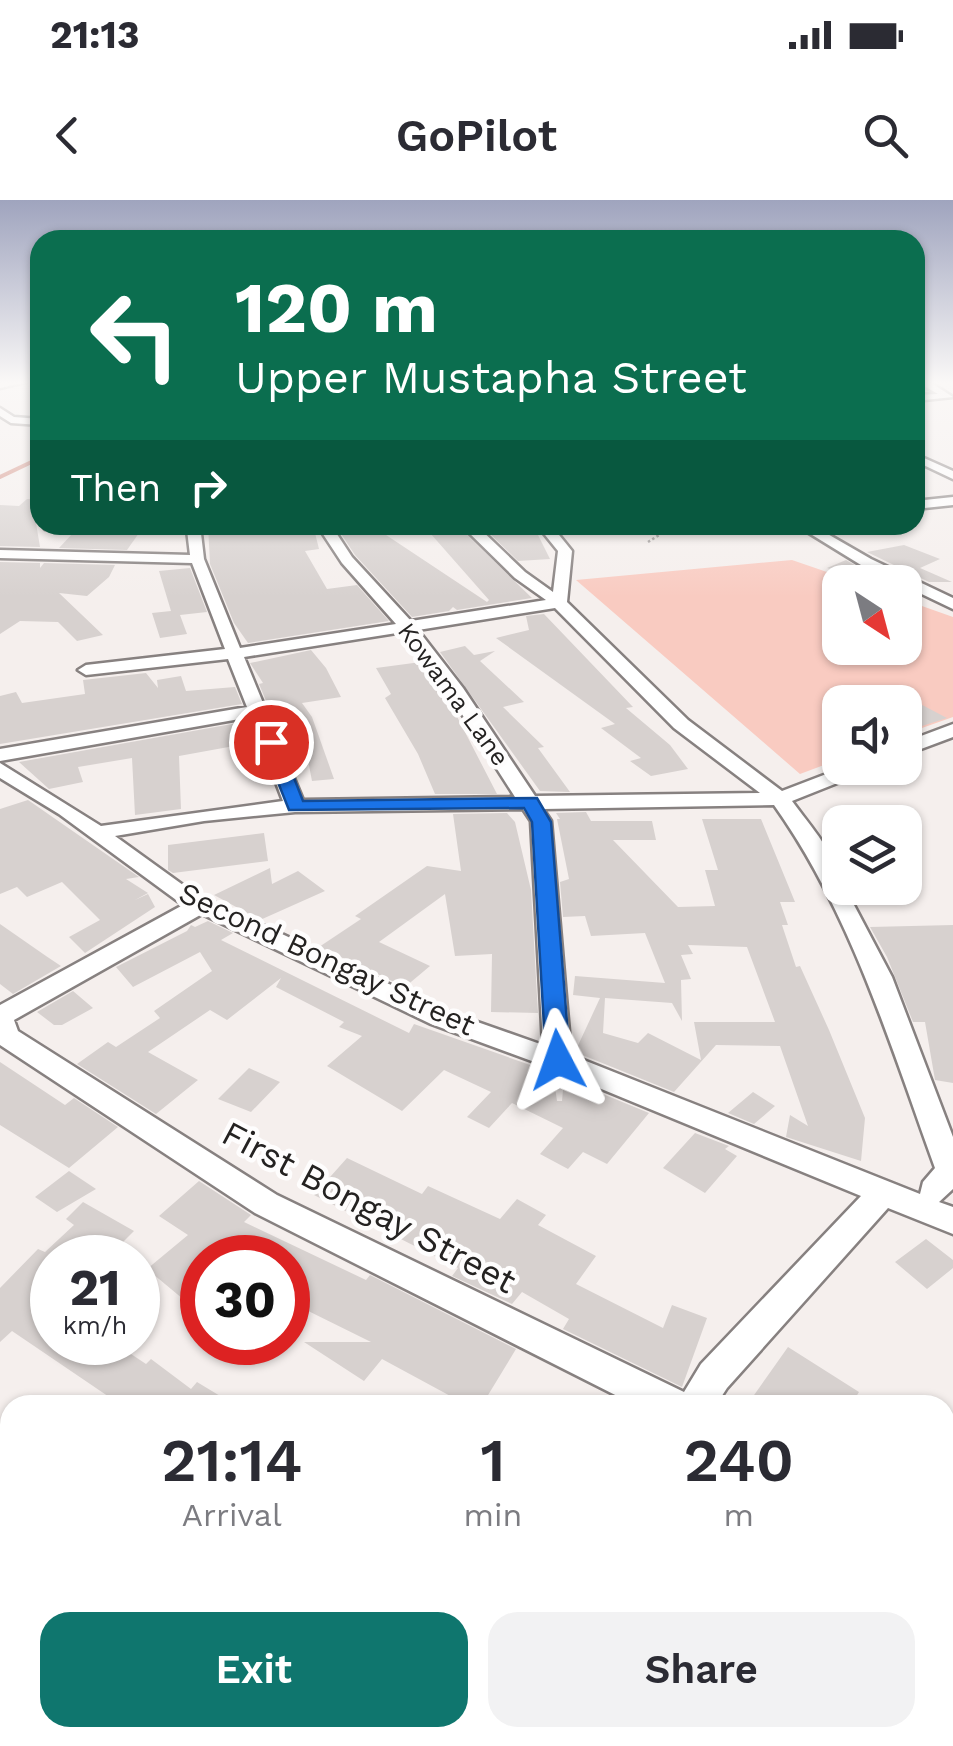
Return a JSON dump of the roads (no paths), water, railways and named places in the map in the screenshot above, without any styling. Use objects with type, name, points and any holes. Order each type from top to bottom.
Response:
[{"type":"street","points":[[925,462],[953,475]]},
{"type":"street","points":[[925,504],[953,502]]},
{"type":"street","points":[[194,535],[197,559],[296,806]]},
{"type":"street","name":"Kowama Lane","points":[[331,535],[457,692],[541,822],[558,1060]]},
{"type":"street","points":[[478,535],[520,576],[559,603],[681,724],[780,798],[809,839],[879,978],[946,1165]]},
{"type":"street","points":[[552,535],[565,551],[559,603]]},
{"type":"street","points":[[826,535],[866,562],[953,604]]},
{"type":"street","points":[[0,554],[197,559]]},
{"type":"street","points":[[86,670],[236,653],[559,603]]},
{"type":"street","points":[[0,754],[259,710]]},
{"type":"street","points":[[922,742],[953,730]]},
{"type":"street","name":"Second Bongay Street","points":[[0,769],[201,905],[440,1018],[558,1060],[953,1221]]},
{"type":"street","points":[[96,833],[204,815],[296,806],[780,798],[822,782]]},
{"type":"street","points":[[0,1017],[201,905]]},
{"type":"street","name":"First Bongay Street","points":[[0,1017],[6,1036],[266,1204],[652,1395]]},
{"type":"street","points":[[702,1395],[714,1376],[883,1192]]},
{"type":"waterway","points":[[0,477],[30,463]]}]
